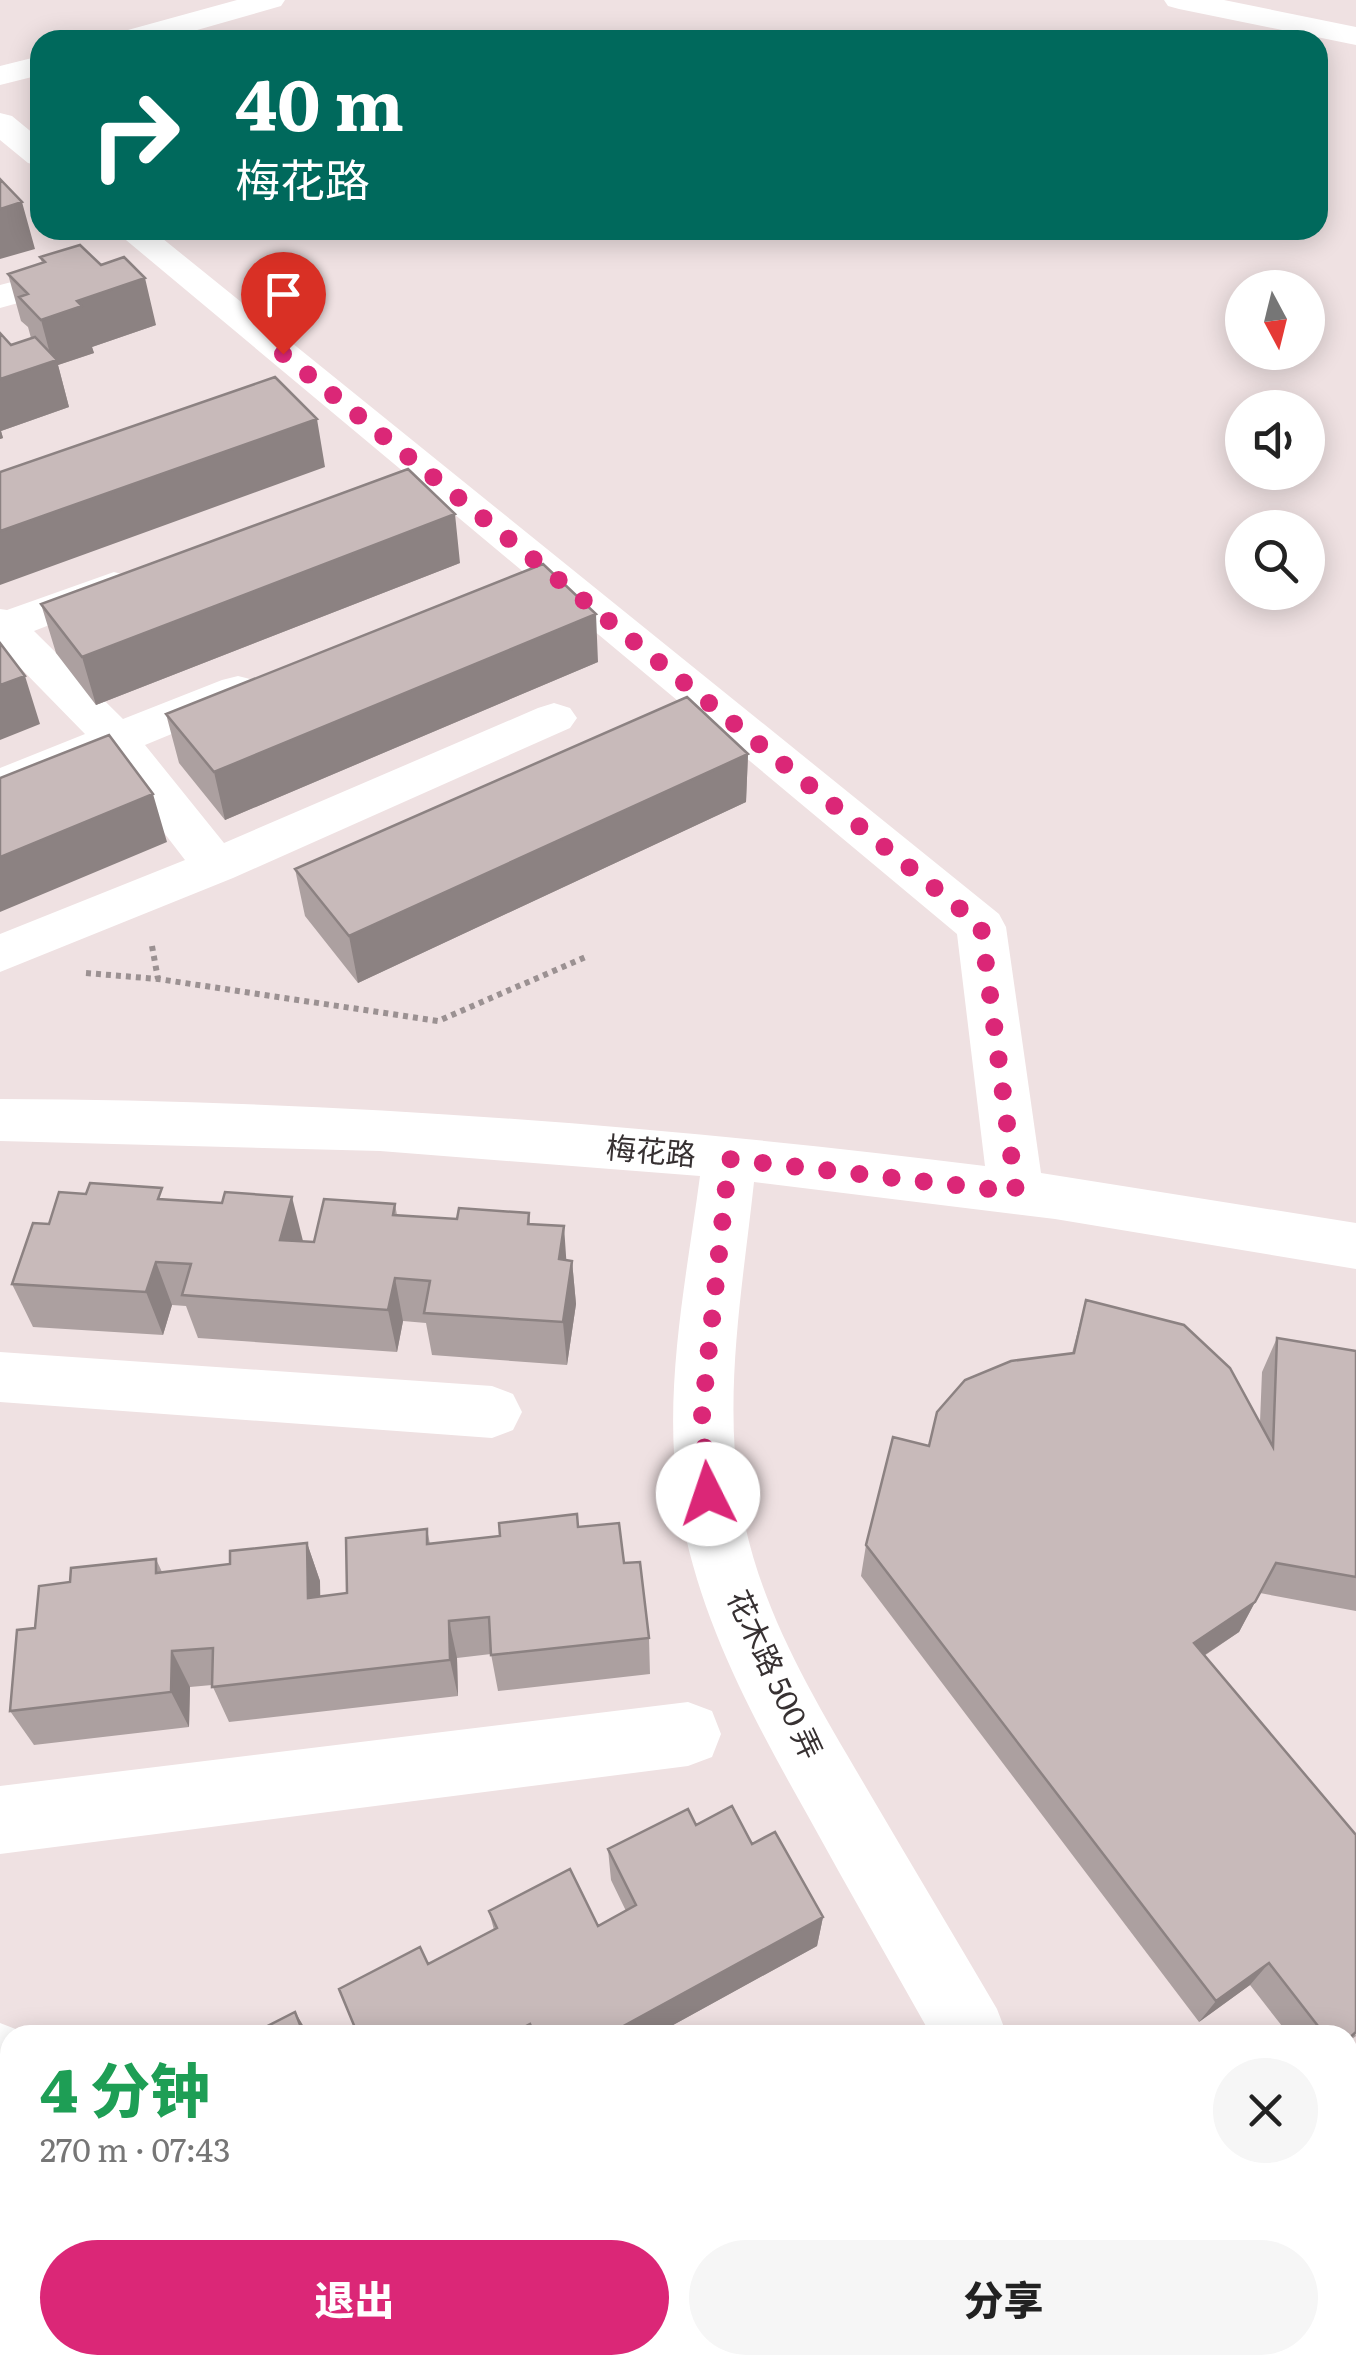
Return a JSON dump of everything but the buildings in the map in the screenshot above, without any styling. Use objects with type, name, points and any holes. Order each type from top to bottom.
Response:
[{"type":"street","points":[[164,30],[270,0]]},
{"type":"street","points":[[1179,0],[1326,30]]},
{"type":"street","points":[[1328,30],[1356,36]]},
{"type":"street","points":[[0,76],[30,68]]},
{"type":"street","points":[[0,123],[30,148]]},
{"type":"street","points":[[143,240],[981,926],[1016,1192]]},
{"type":"street","points":[[153,571],[2,625],[116,740],[216,866]]},
{"type":"street","points":[[0,786],[278,674]]},
{"type":"street","points":[[0,954],[216,866],[554,718]]},
{"type":"street","name":"梅花路","points":[[0,1120],[189,1122],[456,1134],[729,1159],[1016,1192],[1356,1246]]},
{"type":"street","name":"花木路 500 弄","points":[[729,1159],[702,1414],[708,1494],[723,1562],[750,1638],[785,1710],[965,2025]]},
{"type":"street","points":[[0,1377],[492,1412]]},
{"type":"street","points":[[0,1820],[688,1734]]},
{"type":"path","points":[[81,973],[158,979],[438,1021],[588,956]]},
{"type":"route","points":[[283,354],[981,926],[1016,1192],[729,1159],[702,1414],[708,1494]]}]
